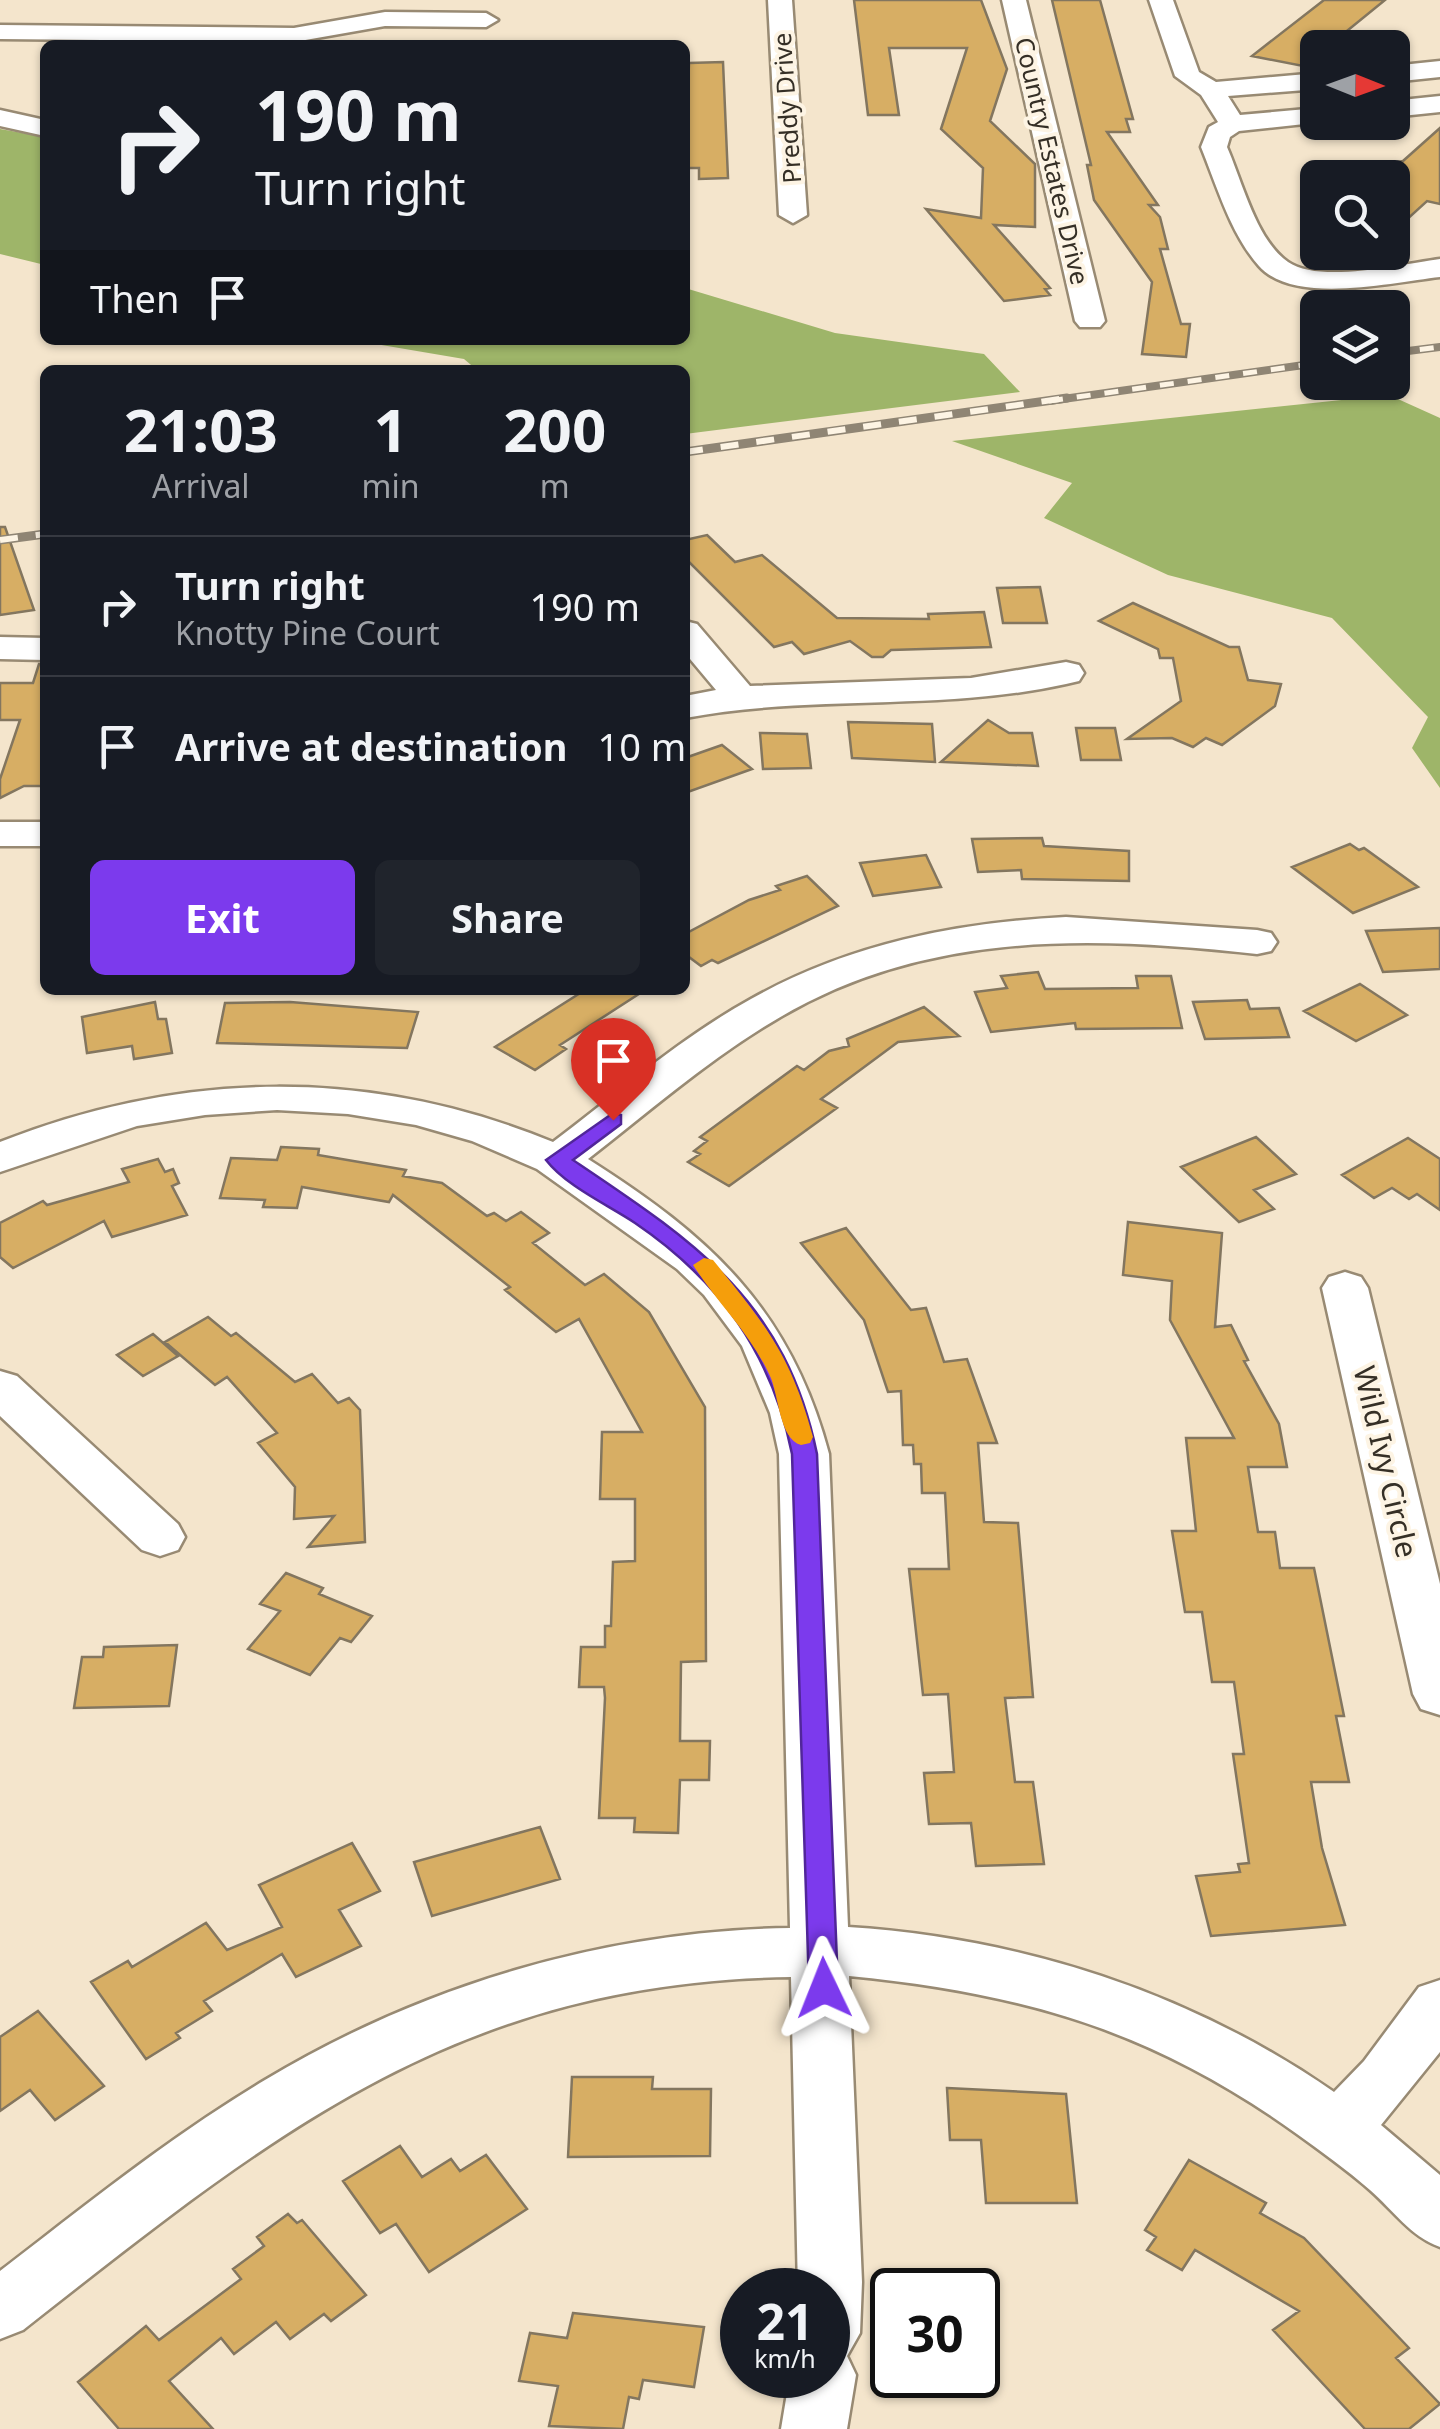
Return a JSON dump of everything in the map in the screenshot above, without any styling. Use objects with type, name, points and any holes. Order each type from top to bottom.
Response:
[{"type":"street","name":"Preddy Drive","points":[[780,0],[794,216]]},
{"type":"street","name":"Country Estates Drive","points":[[1014,0],[1090,321]]},
{"type":"street","points":[[1161,0],[1188,76],[1211,90],[1233,124]]},
{"type":"street","points":[[0,32],[294,35],[385,18],[486,20]]},
{"type":"street","points":[[294,35],[311,40]]},
{"type":"street","points":[[1410,72],[1440,69]]},
{"type":"street","points":[[1211,90],[1300,82]]},
{"type":"street","points":[[1410,107],[1440,104]]},
{"type":"street","points":[[0,118],[40,127]]},
{"type":"street","points":[[1300,118],[1233,124],[1218,134],[1214,147],[1264,255],[1280,270],[1333,278],[1440,268]]},
{"type":"street","points":[[690,637],[739,695]]},
{"type":"street","points":[[0,648],[40,648]]},
{"type":"street","points":[[690,705],[739,695],[975,692],[1066,673]]},
{"type":"street","points":[[0,834],[40,834]]},
{"type":"street","points":[[558,1160],[763,1009],[864,961],[967,936],[1059,926],[1157,930],[1257,942]]},
{"type":"street","points":[[0,1158],[52,1137],[134,1113],[238,1098],[326,1098],[440,1116],[558,1160],[672,1238],[706,1266],[769,1346],[787,1385],[804,1454],[830,2268]]},
{"type":"street","name":"Wild Ivy Circle","points":[[1344,1288],[1440,1694]]},
{"type":"street","points":[[0,1388],[160,1537]]},
{"type":"street","points":[[0,2309],[217,2142],[321,2076],[388,2043],[499,1999],[585,1976],[730,1954],[822,1951],[964,1963],[1102,1999],[1219,2052],[1278,2085],[1338,2128],[1440,2218]]},
{"type":"street","points":[[1338,2128],[1386,2080],[1440,2005]]},
{"type":"street","points":[[814,2429],[819,2398]]},
{"type":"green space","points":[[0,129],[40,136],[40,264],[0,254]]},
{"type":"green space","points":[[690,290],[835,333],[984,354],[1020,392],[690,433],[690,365],[471,365],[464,359],[381,345],[690,345]]},
{"type":"green space","points":[[1342,400],[1400,400],[1440,418],[1440,788],[1412,748],[1428,717],[1332,618],[1168,575],[1044,518],[1072,483],[952,441]]},
{"type":"building","points":[[854,0],[981,0],[1007,69],[990,121],[1035,164],[1035,227],[994,225],[1050,288],[1045,289],[1050,295],[1004,301],[926,209],[981,218],[983,168],[941,129],[967,48],[889,48],[899,115],[868,115]]},
{"type":"building","points":[[1052,0],[1100,0],[1133,119],[1126,119],[1130,132],[1107,132],[1158,205],[1149,205],[1160,217],[1168,249],[1160,249],[1181,324],[1190,324],[1186,357],[1142,354],[1152,282],[1094,200],[1087,165],[1091,165]]},
{"type":"building","points":[[1324,0],[1385,0],[1348,30],[1300,30],[1300,65],[1252,56]]},
{"type":"building","points":[[723,62],[728,178],[699,179],[699,168],[690,168],[690,63]]},
{"type":"building","points":[[1440,128],[1440,204],[1427,201],[1410,217],[1410,160],[1404,160]]},
{"type":"building","points":[[0,527],[5,527],[34,610],[0,615]]},
{"type":"building","points":[[707,535],[735,562],[762,555],[837,618],[929,619],[928,614],[984,612],[991,647],[891,650],[883,657],[872,657],[850,641],[804,654],[792,642],[774,647],[690,563],[690,539]]},
{"type":"building","points":[[1040,587],[1047,623],[1003,623],[997,588]]},
{"type":"building","points":[[1133,603],[1229,647],[1239,647],[1248,680],[1281,684],[1275,706],[1222,745],[1206,738],[1193,747],[1172,738],[1127,739],[1181,701],[1173,658],[1160,658],[1158,649],[1099,621]]},
{"type":"building","points":[[40,664],[40,786],[24,786],[0,798],[0,779],[20,720],[0,720],[0,683],[33,683]]},
{"type":"building","points":[[988,720],[1009,733],[1032,733],[1038,766],[941,762]]},
{"type":"building","points":[[848,722],[932,724],[935,762],[852,758]]},
{"type":"building","points":[[1076,728],[1115,728],[1121,760],[1081,760]]},
{"type":"building","points":[[760,733],[807,734],[811,768],[763,769]]},
{"type":"building","points":[[722,745],[752,769],[690,791],[690,756]]},
{"type":"building","points":[[1042,838],[1044,846],[1129,851],[1129,881],[1022,879],[1021,870],[978,872],[972,839]]},
{"type":"building","points":[[1350,844],[1359,850],[1364,848],[1418,887],[1353,913],[1292,867]]},
{"type":"building","points":[[926,855],[941,887],[873,896],[860,863]]},
{"type":"building","points":[[807,876],[838,906],[718,963],[712,960],[701,966],[690,958],[690,931],[749,900],[780,890],[776,886]]},
{"type":"building","points":[[1440,928],[1440,969],[1383,972],[1366,931]]},
{"type":"building","points":[[1038,972],[1045,989],[1138,988],[1136,976],[1171,976],[1182,1028],[1076,1029],[1075,1023],[991,1032],[975,992],[1007,988],[1001,976]]},
{"type":"building","points":[[1360,984],[1407,1015],[1356,1041],[1304,1011]]},
{"type":"building","points":[[577,995],[637,995],[560,1045],[566,1049],[535,1070],[495,1047]]},
{"type":"building","points":[[1247,1000],[1250,1009],[1279,1008],[1289,1037],[1205,1039],[1193,1002]]},
{"type":"building","points":[[155,1002],[158,1019],[166,1019],[172,1053],[134,1059],[132,1046],[87,1053],[82,1017]]},
{"type":"building","points":[[290,1002],[418,1012],[407,1048],[217,1043],[225,1003]]},
{"type":"building","points":[[924,1007],[959,1036],[898,1042],[821,1099],[837,1108],[729,1186],[688,1162],[700,1154],[694,1151],[707,1141],[700,1137],[797,1066],[804,1070],[829,1051],[849,1046],[847,1039]]},
{"type":"building","points":[[1256,1137],[1296,1174],[1254,1190],[1274,1209],[1239,1222],[1181,1167]]},
{"type":"building","points":[[1408,1138],[1440,1159],[1440,1210],[1417,1194],[1409,1199],[1392,1188],[1374,1198],[1342,1175]]},
{"type":"building","points":[[281,1147],[319,1149],[318,1155],[406,1170],[403,1176],[442,1183],[487,1216],[494,1213],[506,1221],[521,1212],[549,1233],[533,1243],[585,1285],[604,1274],[649,1312],[705,1407],[706,1661],[681,1662],[680,1741],[710,1741],[709,1780],[680,1780],[678,1833],[634,1832],[635,1818],[599,1818],[604,1687],[579,1687],[581,1647],[605,1647],[605,1626],[611,1626],[613,1562],[635,1561],[635,1499],[600,1499],[602,1432],[642,1432],[579,1319],[556,1332],[505,1290],[510,1287],[393,1195],[389,1202],[302,1187],[297,1208],[263,1207],[265,1200],[220,1198],[231,1158],[277,1160]]},
{"type":"building","points":[[158,1159],[165,1172],[173,1169],[179,1183],[172,1186],[187,1215],[112,1237],[104,1221],[13,1268],[0,1257],[0,1223],[43,1201],[47,1205],[129,1182],[122,1169]]},
{"type":"building","points":[[1128,1222],[1222,1233],[1215,1327],[1231,1325],[1248,1360],[1244,1361],[1279,1424],[1287,1467],[1248,1467],[1258,1532],[1275,1532],[1280,1568],[1314,1568],[1344,1716],[1336,1716],[1349,1782],[1311,1782],[1322,1848],[1345,1925],[1211,1936],[1196,1876],[1240,1872],[1238,1864],[1249,1863],[1233,1754],[1244,1754],[1234,1682],[1212,1682],[1202,1612],[1185,1612],[1172,1531],[1196,1531],[1186,1438],[1234,1438],[1170,1320],[1172,1281],[1123,1275]]},
{"type":"building","points":[[846,1228],[911,1310],[926,1308],[944,1362],[967,1359],[997,1443],[978,1443],[984,1522],[1018,1523],[1033,1697],[1005,1698],[1015,1782],[1033,1782],[1044,1864],[976,1866],[971,1823],[929,1824],[924,1773],[954,1772],[948,1694],[923,1695],[909,1569],[949,1569],[945,1493],[922,1493],[921,1464],[914,1464],[913,1445],[903,1445],[901,1391],[888,1392],[864,1320],[801,1243]]},
{"type":"building","points":[[208,1317],[231,1336],[236,1333],[295,1382],[312,1374],[338,1403],[349,1398],[360,1410],[365,1542],[308,1547],[334,1516],[294,1519],[295,1487],[258,1443],[277,1433],[227,1377],[215,1385],[165,1342]]},
{"type":"building","points":[[153,1334],[178,1356],[143,1376],[117,1355]]},
{"type":"building","points":[[286,1573],[323,1588],[319,1594],[372,1616],[351,1642],[340,1638],[310,1675],[248,1649],[280,1611],[260,1604]]},
{"type":"building","points":[[177,1645],[169,1706],[74,1708],[82,1657],[103,1657],[104,1647]]},
{"type":"building","points":[[540,1827],[560,1879],[432,1916],[414,1862]]},
{"type":"building","points":[[352,1843],[380,1891],[339,1910],[361,1946],[296,1977],[282,1954],[204,2001],[212,2011],[176,2033],[180,2038],[146,2059],[91,1982],[128,1961],[132,1967],[206,1923],[227,1950],[282,1927],[259,1885]]},
{"type":"building","points":[[38,2011],[104,2086],[55,2120],[30,2090],[0,2111],[0,2037]]},
{"type":"building","points":[[572,2077],[653,2077],[652,2089],[711,2089],[710,2156],[568,2157]]},
{"type":"building","points":[[947,2088],[1066,2094],[1077,2203],[986,2203],[981,2140],[950,2140]]},
{"type":"building","points":[[400,2146],[422,2177],[451,2159],[460,2171],[486,2155],[527,2209],[429,2272],[396,2224],[380,2233],[343,2181]]},
{"type":"building","points":[[1189,2160],[1266,2203],[1260,2213],[1304,2238],[1409,2348],[1396,2358],[1440,2404],[1409,2429],[1365,2429],[1273,2330],[1299,2311],[1195,2250],[1182,2270],[1147,2250],[1156,2237],[1145,2230]]},
{"type":"building","points":[[288,2214],[297,2223],[302,2220],[366,2295],[331,2321],[324,2314],[290,2339],[276,2322],[234,2354],[221,2338],[169,2381],[213,2429],[119,2429],[78,2382],[146,2326],[159,2340],[241,2279],[233,2269],[264,2246],[257,2237]]},
{"type":"building","points":[[573,2313],[704,2327],[694,2387],[643,2380],[639,2399],[629,2397],[623,2429],[549,2426],[558,2386],[519,2381],[530,2333],[567,2338]]},
{"type":"railway","points":[[1410,351],[1440,347]]},
{"type":"railway","points":[[1049,401],[1300,366]]},
{"type":"railway","points":[[690,451],[1067,398]]},
{"type":"railway","points":[[0,540],[40,535]]},
{"type":"slow traffic","points":[[704,1265],[769,1346],[787,1385],[801,1437]]},
{"type":"route","points":[[613,1120],[558,1160],[706,1266],[769,1346],[796,1412],[804,1454],[824,1988]]}]
